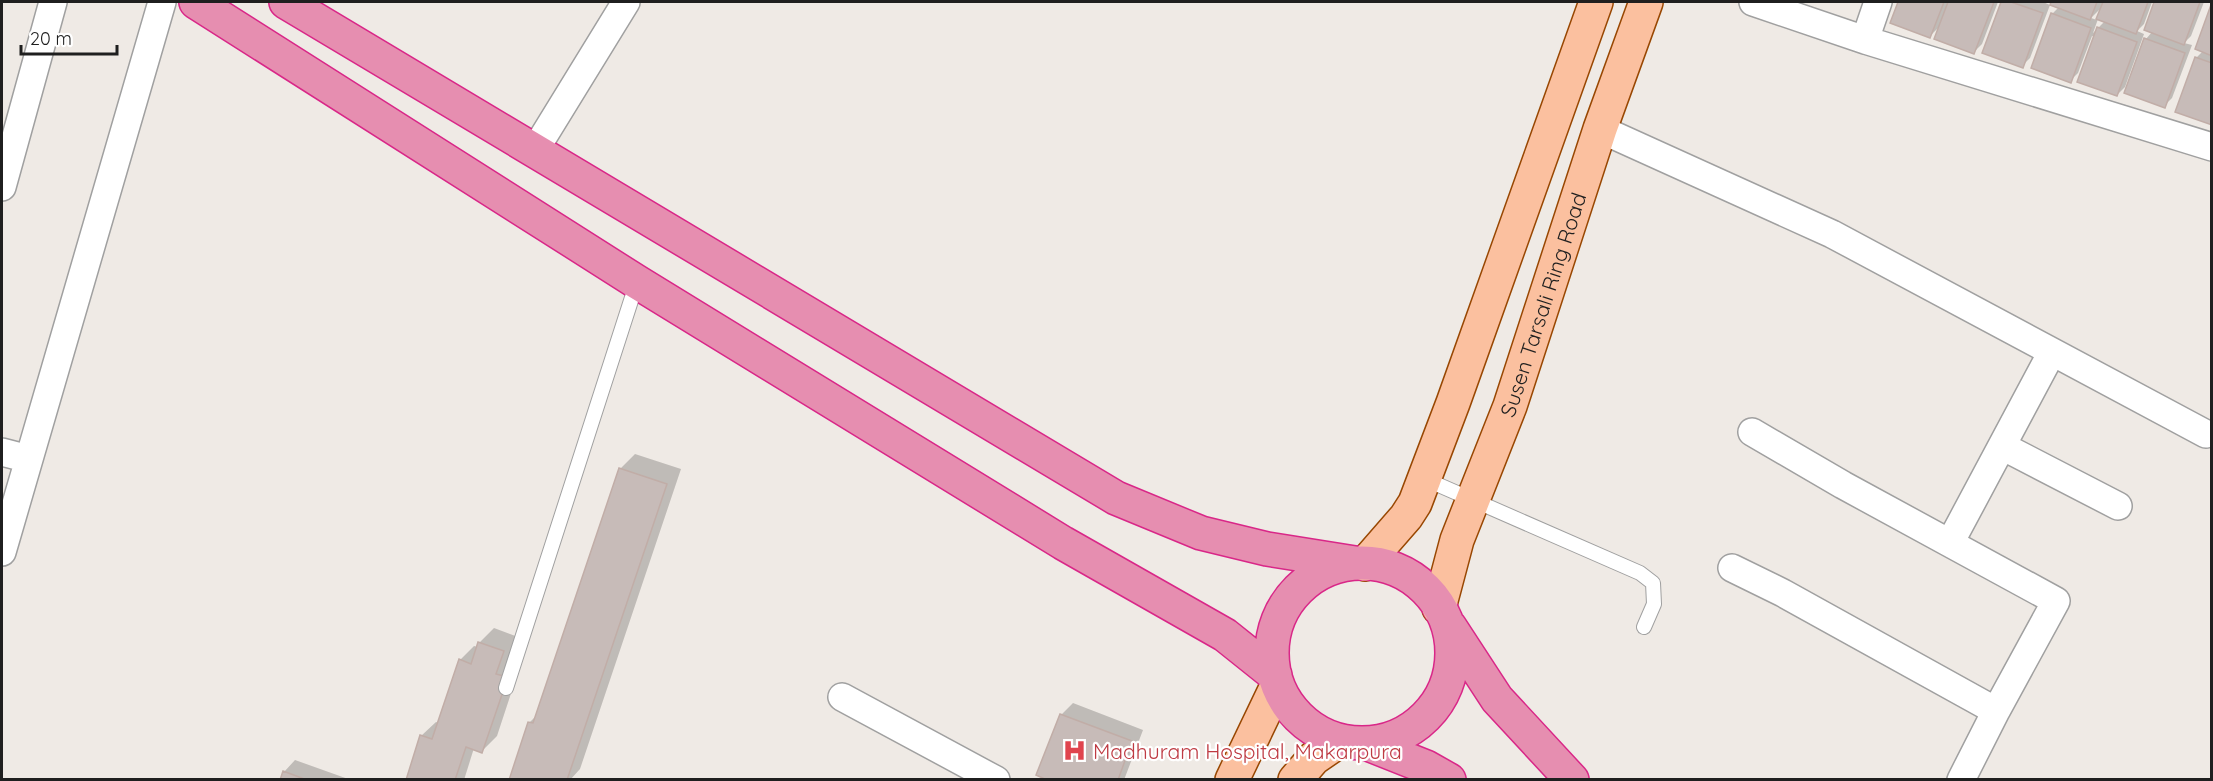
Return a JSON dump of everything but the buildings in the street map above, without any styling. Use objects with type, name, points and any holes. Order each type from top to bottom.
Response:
[{"type":"highway","points":[[196,2],[637,282],[1062,543],[1225,635],[1276,680]]},
{"type":"highway","points":[[286,2],[1116,498],[1201,533],[1267,549],[1360,564],[1383,565],[1410,576],[1432,596],[1497,699],[1572,780]]},
{"type":"highway","points":[[1360,564],[1328,569],[1304,584],[1286,605],[1274,631],[1272,658],[1276,680],[1292,710],[1313,729],[1426,767],[1449,780]]},
{"type":"highway","points":[[1354,742],[1395,737],[1419,723],[1438,702],[1449,676],[1452,648],[1442,614]]},
{"type":"main road","name":"Susen Tarsali Ring Road","points":[[1442,614],[1457,540],[1510,406],[1600,129],[1646,2]]},
{"type":"main road","points":[[1360,564],[1406,517],[1415,503],[1591,4]]},
{"type":"main road","points":[[1232,780],[1276,680]]},
{"type":"main road","points":[[1295,780],[1314,758],[1354,742]]},
{"type":"street","points":[[2,187],[53,2]]},
{"type":"street","points":[[2,552],[5,525],[29,459],[162,2]]},
{"type":"street","points":[[535,150],[626,2]]},
{"type":"street","points":[[1754,2],[1865,40],[2211,147]]},
{"type":"street","points":[[1865,40],[1878,2]]},
{"type":"street","points":[[1600,129],[1832,234],[2205,434]]},
{"type":"street","points":[[1950,543],[2052,352]]},
{"type":"street","points":[[1752,432],[1843,485],[2056,601],[1961,780]]},
{"type":"street","points":[[2002,446],[2118,506]]},
{"type":"street","points":[[2,452],[29,459]]},
{"type":"street","points":[[1732,568],[1783,593],[1996,711]]},
{"type":"street","points":[[842,697],[996,780]]},
{"type":"lane","points":[[507,688],[637,282]]},
{"type":"lane","points":[[1424,479],[1640,573],[1653,583],[1654,604],[1644,627]]},
{"type":"place","name":"Madhuram Hospital, Makarpura","points":[[1075,751]]}]
